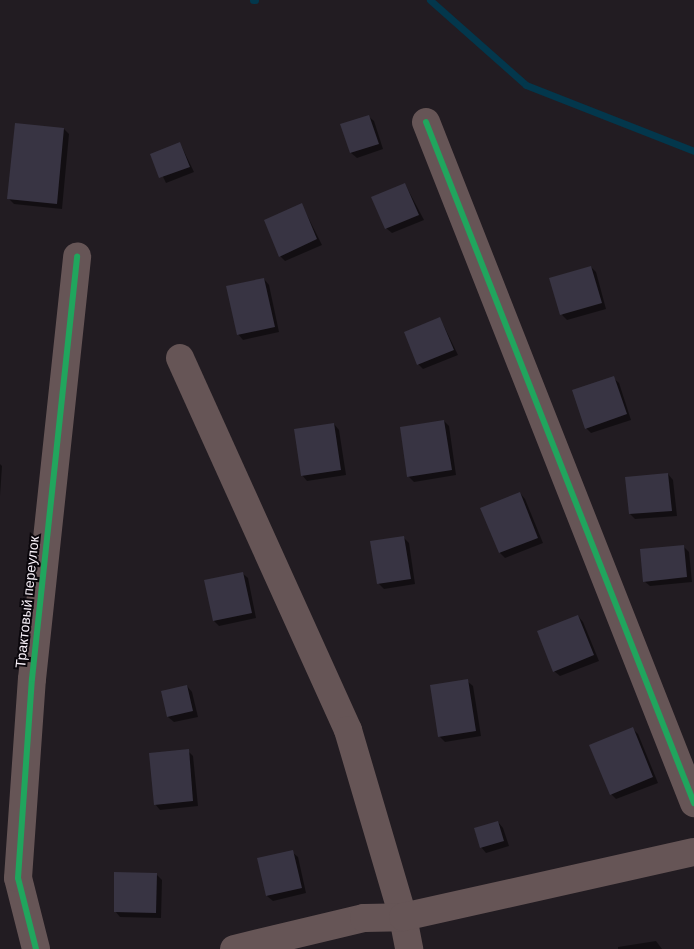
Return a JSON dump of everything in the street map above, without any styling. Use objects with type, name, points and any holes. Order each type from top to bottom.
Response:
[{"type":"street","points":[[426,122],[694,803]]},
{"type":"street","name":"Трактовый переулок","points":[[36,949],[18,878],[32,679],[77,256]]},
{"type":"street","points":[[180,358],[348,730],[404,917],[409,949]]},
{"type":"street","points":[[234,949],[364,918],[404,917],[694,852]]},
{"type":"building","points":[[369,115],[379,144],[350,153],[340,124]]},
{"type":"building","points":[[15,123],[64,128],[57,204],[7,199]]},
{"type":"building","points":[[180,142],[190,167],[159,178],[150,154]]},
{"type":"building","points":[[405,183],[419,215],[385,229],[371,197]]},
{"type":"building","points":[[302,203],[317,239],[279,257],[264,220]]},
{"type":"building","points":[[591,266],[602,303],[560,315],[549,278]]},
{"type":"building","points":[[264,278],[275,327],[237,335],[226,286]]},
{"type":"building","points":[[440,317],[454,350],[417,365],[404,332]]},
{"type":"building","points":[[614,376],[627,414],[585,429],[572,390]]},
{"type":"building","points":[[444,420],[452,470],[407,477],[400,427]]},
{"type":"building","points":[[334,423],[341,470],[301,476],[294,429]]},
{"type":"building","points":[[668,473],[672,511],[629,514],[625,477]]},
{"type":"building","points":[[520,492],[538,538],[499,553],[480,508]]},
{"type":"building","points":[[404,536],[411,579],[377,584],[370,541]]},
{"type":"building","points":[[684,545],[687,577],[643,582],[640,549]]},
{"type":"building","points":[[243,572],[252,613],[213,621],[204,580]]},
{"type":"building","points":[[578,615],[594,655],[553,672],[537,631]]},
{"type":"building","points":[[468,679],[476,731],[438,737],[430,685]]},
{"type":"building","points":[[187,685],[193,711],[167,717],[161,691]]},
{"type":"building","points":[[633,727],[653,777],[610,795],[589,745]]},
{"type":"building","points":[[189,749],[193,801],[154,805],[149,753]]},
{"type":"building","points":[[498,821],[504,841],[480,848],[474,828]]},
{"type":"building","points":[[293,850],[302,888],[266,896],[257,858]]},
{"type":"building","points":[[114,872],[157,873],[156,913],[114,912]]},
{"type":"waterway","points":[[430,0],[526,85],[694,151]]},
{"type":"cycle path","points":[[426,122],[694,803]]},
{"type":"cycle path","points":[[36,949],[18,878],[32,679],[77,256]]}]
